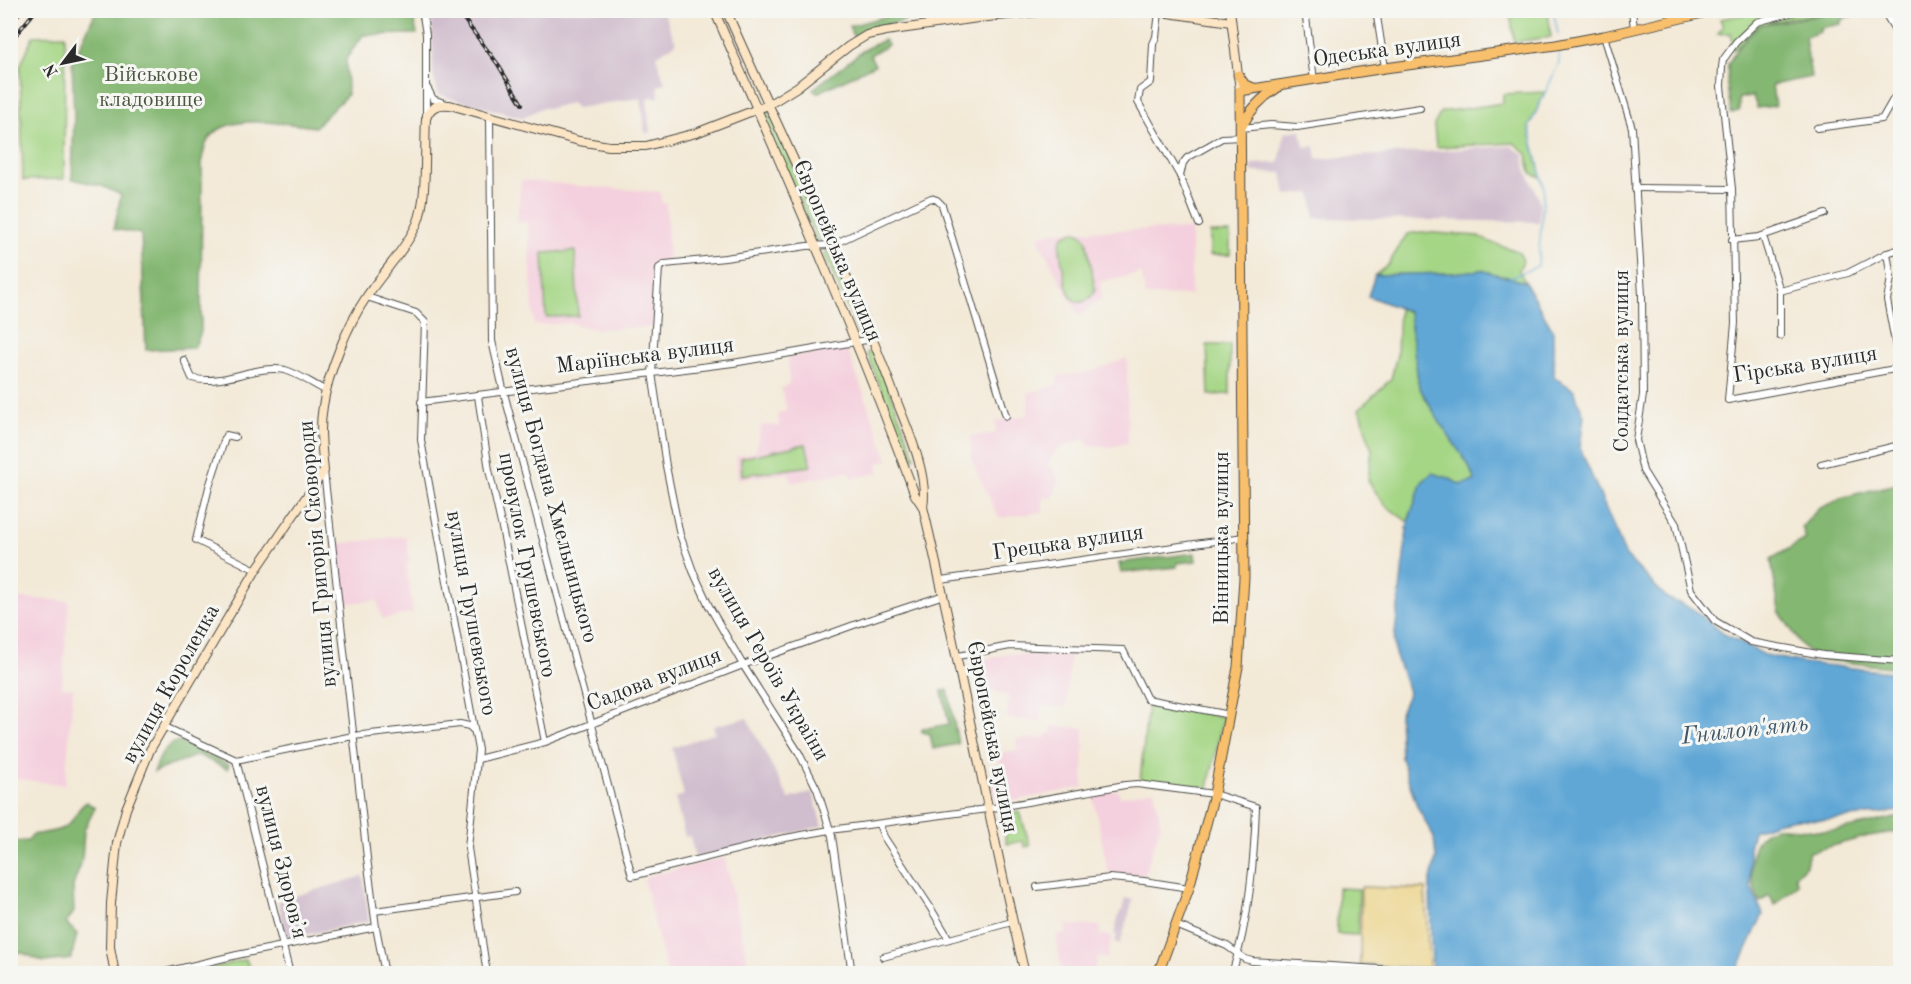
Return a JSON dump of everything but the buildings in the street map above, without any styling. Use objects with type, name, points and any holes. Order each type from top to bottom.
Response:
[{"type":"main road","name":"Європейська вулиця","points":[[714,10],[857,342],[915,495],[923,507],[958,656],[987,809],[1025,974]]},
{"type":"main road","name":"Європейська вулиця","points":[[726,10],[872,339],[919,460],[923,507]]},
{"type":"main road","points":[[426,119],[434,106],[450,105],[579,141],[627,147],[646,146],[671,141],[768,105],[797,87],[849,46],[867,35],[886,30],[1057,10]]},
{"type":"main road","points":[[1147,10],[1232,22]]},
{"type":"main road","points":[[1230,10],[1240,96],[1244,106],[1249,106],[1283,85]]},
{"type":"main road","name":"Одеська вулиця","points":[[1240,96],[1256,89],[1605,36],[1716,10]]},
{"type":"main road","points":[[1238,75],[1245,85],[1256,89]]},
{"type":"main road","name":"Вінницька вулиця","points":[[1158,974],[1189,888],[1214,794],[1238,667],[1244,602],[1240,96]]},
{"type":"main road","points":[[1241,133],[1252,109],[1260,100]]},
{"type":"main road","name":"вулиця Григорія Сковороди","points":[[324,471],[321,439],[323,406],[346,334],[367,297],[418,222],[422,203],[426,119]]},
{"type":"main road","name":"вулиця Короленка","points":[[115,974],[111,947],[111,903],[117,843],[126,809],[150,750],[256,570],[324,471]]},
{"type":"street","name":"вулиця Григорія Сковороди","points":[[422,10],[426,34],[426,119]]},
{"type":"street","points":[[1305,10],[1314,80]]},
{"type":"street","points":[[1376,10],[1385,68]]},
{"type":"street","points":[[1632,10],[1634,29]]},
{"type":"street","points":[[1668,21],[1672,10]]},
{"type":"street","name":"Гірська вулиця","points":[[1801,10],[1756,22],[1736,42],[1723,60],[1721,86],[1732,189],[1735,323],[1728,400],[1900,368],[1887,300],[1891,278],[1887,253]]},
{"type":"street","points":[[1883,10],[1900,38]]},
{"type":"street","points":[[1159,12],[1152,50],[1151,81],[1140,90],[1137,98],[1180,176],[1199,224]]},
{"type":"street","name":"Солдатська вулиця","points":[[1605,36],[1632,128],[1642,295],[1643,395],[1636,440],[1643,471],[1676,524],[1691,590],[1714,621],[1751,642],[1823,655],[1900,661]]},
{"type":"street","points":[[426,85],[433,99],[450,105]]},
{"type":"street","points":[[1816,128],[1882,119],[1900,92]]},
{"type":"street","points":[[1180,176],[1182,163],[1187,158],[1222,138],[1271,125],[1297,127],[1420,108]]},
{"type":"street","name":"вулиця Богдана Хмельницького","points":[[490,116],[492,341],[632,876],[780,839],[830,830]]},
{"type":"street","points":[[1635,188],[1732,189]]},
{"type":"street","points":[[816,245],[832,245],[931,198],[937,200],[942,205],[1006,416]]},
{"type":"street","points":[[1732,240],[1763,236],[1825,213]]},
{"type":"street","name":"Гірська вулиця","points":[[1763,236],[1780,291],[1780,336]]},
{"type":"street","name":"вулиця Героїв України","points":[[816,245],[660,266],[658,268],[652,373],[666,466],[680,535],[693,571],[709,606],[743,665],[799,753],[818,789],[830,830],[852,974]]},
{"type":"street","points":[[1780,291],[1848,273],[1887,253],[1900,249]]},
{"type":"street","name":"вулиця Грушевського","points":[[367,297],[416,313],[425,322],[421,440],[478,759],[468,848],[487,974]]},
{"type":"street","name":"Маріїнська вулиця","points":[[421,402],[733,363],[872,339]]},
{"type":"street","points":[[184,360],[192,378],[199,380],[268,369],[286,370],[327,391]]},
{"type":"street","name":"провулок Грушевського","points":[[478,396],[489,470],[546,742]]},
{"type":"street","points":[[236,437],[226,435],[209,487],[196,540],[256,570]]},
{"type":"street","points":[[1821,464],[1900,445]]},
{"type":"street","name":"вулиця Григорія Сковороди","points":[[324,471],[374,911],[385,974]]},
{"type":"street","name":"Грецька вулиця","points":[[941,580],[1244,537]]},
{"type":"street","name":"Садова вулиця","points":[[478,759],[546,742],[743,665],[944,595]]},
{"type":"street","points":[[958,656],[1010,646],[1123,650],[1147,699],[1230,715]]},
{"type":"street","points":[[165,727],[236,760],[353,736],[460,724],[469,726],[473,730]]},
{"type":"street","name":"вулиця Здоровʼя","points":[[236,760],[290,974]]},
{"type":"street","points":[[830,830],[987,809],[1137,784],[1214,794],[1256,807],[1250,887],[1239,953],[1232,974]]},
{"type":"street","points":[[879,824],[884,837],[949,939]]},
{"type":"street","points":[[1037,887],[1110,878],[1189,888]]},
{"type":"street","points":[[374,911],[515,892]]},
{"type":"street","points":[[883,957],[1012,922]]},
{"type":"street","points":[[1176,925],[1227,946],[1251,961],[1427,972]]},
{"type":"street","points":[[157,974],[376,927]]},
{"type":"shaded area","points":[[428,11],[663,11],[676,43],[656,56],[665,83],[658,86],[659,97],[647,98],[650,133],[645,133],[641,98],[576,108],[571,103],[541,108],[523,118],[439,95],[433,75],[432,24]]},
{"type":"shaded area","points":[[1301,130],[1304,147],[1315,146],[1317,159],[1511,146],[1524,155],[1526,169],[1540,202],[1539,222],[1315,218],[1311,193],[1286,195],[1282,173],[1252,172],[1251,164],[1279,163],[1285,132]]},
{"type":"shaded area","points":[[521,180],[661,192],[661,203],[666,203],[669,259],[657,264],[653,327],[593,329],[571,323],[534,325],[528,223],[517,221]]},
{"type":"shaded area","points":[[1191,229],[1191,295],[1145,296],[1142,273],[1100,282],[1102,298],[1079,316],[1039,241],[1040,236],[1055,231]]},
{"type":"shaded area","points":[[846,346],[888,460],[877,464],[880,473],[852,478],[849,471],[792,483],[789,473],[738,479],[736,456],[755,452],[761,425],[779,426],[778,414],[787,410],[781,389],[789,384],[788,358]]},
{"type":"shaded area","points":[[1127,358],[1128,443],[1110,447],[1087,445],[1085,439],[1068,444],[1056,451],[1047,465],[1057,472],[1055,476],[1060,479],[1053,498],[1043,497],[1043,512],[999,518],[972,462],[970,436],[995,434],[996,421],[1028,415],[1028,393],[1055,386],[1058,376],[1086,373]]},
{"type":"shaded area","points":[[406,536],[410,562],[406,563],[413,613],[382,619],[377,600],[343,604],[335,544]]},
{"type":"shaded area","points":[[11,598],[69,601],[62,687],[73,688],[65,785],[11,778]]},
{"type":"shaded area","points":[[1008,654],[1070,655],[1066,707],[1041,706],[1040,722],[1007,718],[1009,696],[987,689],[977,690],[971,662]]},
{"type":"shaded area","points":[[747,718],[789,799],[813,792],[822,826],[695,858],[690,836],[685,837],[675,798],[684,795],[672,748],[715,733],[713,726]]},
{"type":"shaded area","points":[[1051,726],[1084,728],[1083,787],[996,804],[991,774],[1001,772],[999,753],[1018,750],[1016,739],[1046,738],[1047,734],[1052,733]]},
{"type":"shaded area","points":[[1118,790],[1120,797],[1154,790],[1161,824],[1144,876],[1108,872],[1093,795]]},
{"type":"shaded area","points":[[725,858],[747,958],[739,973],[667,973],[644,881],[647,876]]},
{"type":"shaded area","points":[[363,876],[369,921],[286,939],[278,901]]},
{"type":"shaded area","points":[[1125,898],[1133,900],[1120,944],[1115,942],[1117,935],[1114,934]]},
{"type":"shaded area","points":[[1066,925],[1101,926],[1100,934],[1112,936],[1107,959],[1098,957],[1093,973],[1062,973],[1056,935],[1066,934]]},
{"type":"green space","name":"Військове кладовище","points":[[410,10],[413,16],[417,34],[363,35],[346,59],[347,95],[315,127],[271,122],[239,123],[214,133],[206,144],[202,158],[201,332],[194,348],[146,350],[141,234],[114,229],[121,195],[102,186],[72,179],[74,117],[72,63],[96,11]]},
{"type":"green space","points":[[976,10],[977,13],[915,21],[913,11]]},
{"type":"green space","points":[[1510,11],[1548,11],[1551,37],[1514,42]]},
{"type":"green space","points":[[1763,11],[1843,11],[1790,18],[1759,25],[1733,50],[1731,33],[1718,34],[1723,26],[1720,19]]},
{"type":"green space","points":[[1845,11],[1865,11],[1841,20],[1841,24],[1820,28],[1820,32],[1805,37],[1811,77],[1772,85],[1775,106],[1757,108],[1753,96],[1739,98],[1739,111],[1731,113],[1727,85],[1728,64],[1738,47],[1760,25]]},
{"type":"green space","points":[[903,12],[905,21],[874,28],[854,38],[849,26]]},
{"type":"green space","points":[[65,35],[64,179],[23,180],[20,67],[33,36]]},
{"type":"green space","points":[[884,40],[888,45],[870,55],[875,65],[817,93],[813,89],[865,49]]},
{"type":"green space","points":[[1545,92],[1529,127],[1541,177],[1531,173],[1527,154],[1514,143],[1436,147],[1434,125],[1441,112],[1503,103],[1503,94]]},
{"type":"green space","points":[[769,111],[826,238],[818,241],[762,115]]},
{"type":"green space","points":[[1074,231],[1086,239],[1095,288],[1092,296],[1082,302],[1075,300],[1069,293],[1060,250],[1063,236]]},
{"type":"green space","points":[[1421,232],[1478,236],[1519,252],[1523,261],[1519,270],[1525,282],[1481,270],[1375,275],[1388,265],[1407,234]]},
{"type":"green space","points":[[1210,233],[1230,233],[1230,255],[1210,255]]},
{"type":"green space","points":[[832,249],[869,337],[861,339],[824,253]]},
{"type":"green space","points":[[575,251],[578,316],[546,317],[543,253]]},
{"type":"green space","points":[[1399,308],[1409,312],[1419,387],[1468,464],[1475,481],[1460,485],[1422,482],[1408,522],[1385,505],[1368,481],[1372,450],[1359,409],[1391,379],[1397,355]]},
{"type":"green space","points":[[1207,345],[1230,345],[1230,394],[1209,395]]},
{"type":"green space","points":[[874,350],[915,457],[908,460],[867,353]]},
{"type":"green space","points":[[806,444],[811,466],[742,475],[741,458]]},
{"type":"green space","points":[[1900,483],[1900,668],[1815,659],[1800,643],[1779,611],[1771,559],[1806,539],[1802,527],[1818,509],[1844,497]]},
{"type":"green space","points":[[1195,553],[1196,561],[1177,563],[1177,567],[1121,573],[1119,563]]},
{"type":"green space","points":[[948,690],[958,744],[933,749],[930,734],[922,732],[922,729],[949,724],[942,691]]},
{"type":"green space","points":[[1148,703],[1223,717],[1208,788],[1140,781]]},
{"type":"green space","points":[[176,742],[181,742],[229,765],[227,769],[198,755],[154,772],[164,751]]},
{"type":"green space","points":[[87,802],[95,808],[84,830],[82,861],[73,886],[74,912],[66,923],[77,934],[71,959],[44,962],[23,953],[11,951],[11,842],[28,841],[32,835],[65,827]]},
{"type":"green space","points":[[1020,812],[1030,846],[1025,847],[1023,841],[1007,844],[1001,815]]},
{"type":"green space","points":[[1900,816],[1900,831],[1869,836],[1809,852],[1806,865],[1795,876],[1798,884],[1775,905],[1769,895],[1760,902],[1751,870],[1754,848],[1766,832],[1777,828],[1833,830]]},
{"type":"green space","points":[[1338,888],[1359,889],[1358,935],[1337,934]]},
{"type":"green space","points":[[246,959],[251,973],[211,973],[210,969]]},
{"type":"sand","points":[[1361,887],[1425,889],[1429,968],[1360,965]]},
{"type":"water","name":"Гнилоп'ять","points":[[1481,270],[1525,282],[1553,331],[1554,377],[1574,390],[1584,416],[1580,448],[1626,556],[1667,598],[1693,609],[1724,634],[1765,655],[1805,663],[1900,673],[1900,811],[1827,820],[1796,819],[1753,831],[1749,848],[1751,887],[1763,914],[1736,973],[1432,973],[1430,884],[1436,858],[1434,838],[1417,806],[1401,758],[1399,715],[1409,692],[1395,654],[1394,642],[1408,522],[1422,482],[1432,473],[1449,478],[1460,485],[1475,481],[1468,464],[1419,387],[1409,312],[1368,296],[1375,275]]},
{"type":"waterway","points":[[1553,10],[1558,34]]},
{"type":"waterway","points":[[1510,278],[1538,266],[1544,188],[1529,127],[1559,63],[1559,53]]},
{"type":"railway","points":[[10,22],[22,10]]},
{"type":"railway","points":[[10,42],[36,10]]},
{"type":"railway","points":[[457,10],[497,63],[522,104]]}]
